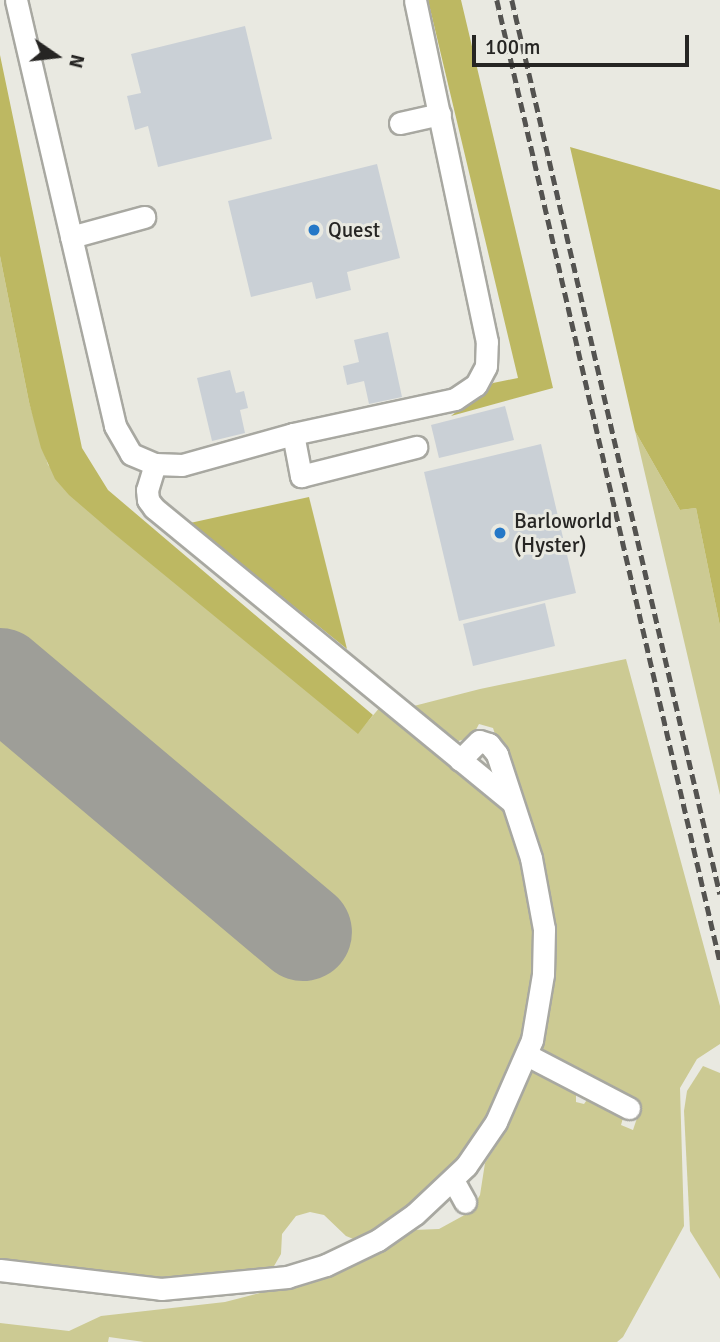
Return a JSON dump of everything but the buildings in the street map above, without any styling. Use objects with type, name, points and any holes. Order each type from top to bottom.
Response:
[{"type":"lane","points":[[16,0],[115,426],[131,454],[155,464],[182,466],[293,434],[455,399],[476,385],[486,366],[487,342],[415,0]]},
{"type":"lane","points":[[400,123],[440,114]]},
{"type":"lane","points":[[71,237],[144,217]]},
{"type":"lane","points":[[293,434],[301,476],[416,447]]},
{"type":"lane","points":[[155,464],[147,490],[148,500],[154,508],[513,803]]},
{"type":"lane","points":[[0,1270],[161,1289],[216,1286],[287,1277],[326,1265],[378,1240],[415,1214],[453,1180],[485,1141],[527,1055],[539,1010],[544,929],[531,858],[497,754],[489,744],[474,743],[460,760]]},
{"type":"lane","points":[[527,1055],[585,1093],[629,1108]]},
{"type":"lane","points":[[453,1180],[465,1202]]},
{"type":"shaded area","points":[[428,0],[461,0],[553,388],[451,416],[493,383],[518,378]]},
{"type":"shaded area","points":[[0,55],[82,448],[108,490],[373,715],[358,734],[112,532],[69,495],[55,479],[41,448],[29,402],[0,256]]},
{"type":"shaded area","points":[[570,147],[720,190],[720,626],[696,508],[680,510],[635,431]]},
{"type":"shaded area","points":[[0,256],[29,402],[48,465],[358,733],[381,706],[508,810],[541,934],[525,1048],[463,1163],[363,1243],[346,1236],[324,1215],[310,1212],[296,1216],[282,1234],[281,1254],[270,1273],[191,1282],[0,1264]]},
{"type":"shaded area","points":[[635,431],[680,510],[696,508],[720,626],[720,795]]},
{"type":"shaded area","points":[[309,497],[347,649],[190,523]]},
{"type":"shaded area","points":[[626,659],[720,1006],[720,1044],[697,1059],[680,1088],[684,1226],[623,1337],[617,1342],[144,1342],[109,1337],[108,1342],[0,1342],[0,1323],[69,1331],[101,1316],[225,1302],[322,1277],[371,1256],[413,1230],[439,1229],[470,1212],[480,1195],[485,1163],[504,1134],[527,1074],[542,1071],[576,1090],[576,1102],[584,1104],[589,1097],[614,1109],[623,1118],[621,1125],[633,1130],[638,1115],[629,1096],[621,1091],[611,1093],[549,1061],[536,1045],[550,974],[516,798],[493,728],[479,724],[472,737],[455,742],[406,708],[480,689]]},
{"type":"shaded area","points":[[703,1066],[720,1073],[720,1279],[690,1231],[684,1111],[687,1091]]},
{"type":"runway","points":[[0,677],[303,932]]},
{"type":"railway","points":[[497,0],[720,961]]},
{"type":"railway","points":[[512,0],[720,894]]},
{"type":"place","name":"Quest","points":[[314,230]]},
{"type":"place","name":"Barloworld (Hyster)","points":[[500,533]]}]
